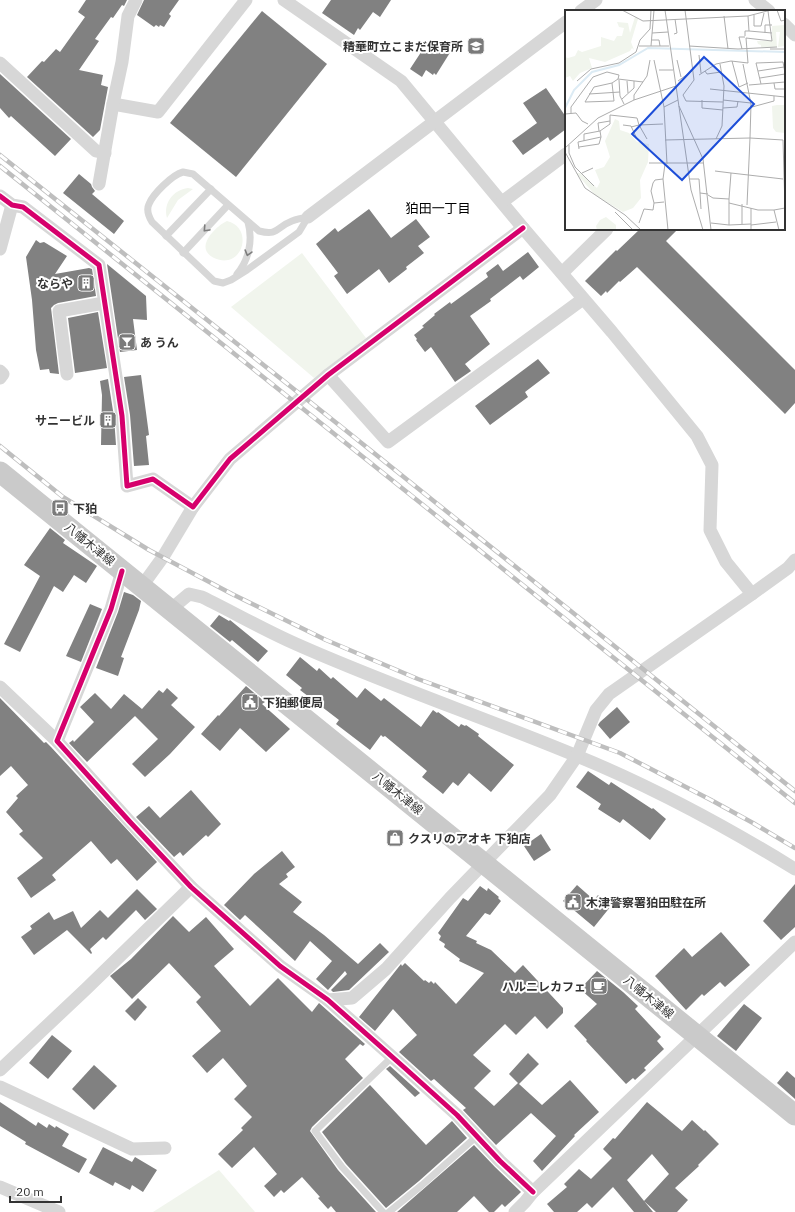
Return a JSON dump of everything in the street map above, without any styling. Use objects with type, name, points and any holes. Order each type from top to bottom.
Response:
[{"type":"main road","name":"八幡木津線","points":[[0,472],[795,1115]]},
{"type":"street","points":[[99,184],[122,62],[128,16],[136,0]]},
{"type":"street","points":[[113,104],[158,112],[246,0]]},
{"type":"street","points":[[284,0],[401,80],[697,436],[712,465],[710,530],[726,562],[752,594]]},
{"type":"street","points":[[582,10],[596,0]]},
{"type":"street","points":[[308,217],[565,23]]},
{"type":"street","points":[[785,25],[795,35]]},
{"type":"street","points":[[0,63],[96,151],[105,153]]},
{"type":"street","points":[[502,202],[565,155]]},
{"type":"street","points":[[0,196],[12,206],[23,208],[99,265],[122,416],[127,486],[153,479],[193,507]]},
{"type":"street","points":[[0,249],[12,206]]},
{"type":"street","points":[[142,586],[163,557],[193,507],[230,459],[328,375],[523,228]]},
{"type":"street","points":[[562,273],[606,230]]},
{"type":"street","points":[[328,375],[388,442],[583,299]]},
{"type":"street","points":[[67,374],[59,311],[104,302]]},
{"type":"street","points":[[0,371],[4,374],[0,378]]},
{"type":"street","points":[[328,1000],[352,998],[386,969],[427,923],[550,795],[577,756],[596,710],[609,694],[752,594],[788,568],[795,560]]},
{"type":"street","points":[[57,741],[111,609],[122,571]]},
{"type":"street","points":[[170,610],[189,594],[202,597],[294,643],[343,664],[577,756],[678,802],[721,825],[795,869]]},
{"type":"street","points":[[0,687],[57,741],[191,887],[280,966],[328,1000],[392,1057],[457,1115],[500,1161],[533,1192]]},
{"type":"street","points":[[0,1070],[191,887]]},
{"type":"street","points":[[518,1211],[533,1192],[795,942]]},
{"type":"street","points":[[0,1087],[132,1149],[165,1148]]},
{"type":"street","points":[[0,1187],[59,1212]]},
{"type":"lane","points":[[183,172],[193,174],[259,231],[269,233],[277,231],[290,222],[308,217],[299,232],[247,270],[231,280],[222,283],[214,281],[183,253],[152,222],[148,215],[149,204],[156,194],[173,177],[183,172]]},
{"type":"lane","points":[[166,236],[210,189]]},
{"type":"lane","points":[[183,253],[228,204]]},
{"type":"lane","points":[[231,280],[241,269],[248,256],[250,242],[248,222]]},
{"type":"lane","points":[[383,1212],[342,1167],[315,1131],[392,1057]]},
{"type":"lane","points":[[389,1212],[477,1136]]},
{"type":"shaded area","points":[[188,188],[193,189],[178,200],[167,218],[166,207],[170,198],[178,191]]},
{"type":"shaded area","points":[[227,221],[236,225],[241,232],[243,239],[242,247],[238,254],[232,259],[224,260],[214,258],[208,254],[206,243],[217,227]]},
{"type":"shaded area","points":[[302,253],[366,338],[314,378],[231,307]]},
{"type":"shaded area","points":[[219,1170],[255,1212],[153,1212]]},
{"type":"building","points":[[86,0],[127,0],[124,6],[122,5],[113,18],[111,17],[95,39],[99,41],[79,70],[103,75],[101,85],[108,87],[100,130],[93,137],[27,77],[56,49],[60,52],[85,17],[78,12]]},
{"type":"building","points":[[144,0],[179,0],[169,14],[171,16],[164,27],[160,25],[159,27],[156,25],[154,27],[137,15]]},
{"type":"building","points":[[331,0],[391,0],[380,17],[373,12],[360,30],[358,28],[354,35],[322,13]]},
{"type":"building","points":[[262,11],[327,64],[236,177],[170,123]]},
{"type":"building","points":[[429,40],[432,42],[434,40],[451,51],[436,75],[434,73],[433,75],[426,70],[422,77],[410,69]]},
{"type":"building","points":[[0,74],[71,139],[55,156],[11,116],[9,118],[0,108]]},
{"type":"building","points":[[546,88],[565,116],[565,130],[550,141],[548,137],[523,155],[512,141],[537,123],[523,103]]},
{"type":"building","points":[[79,174],[91,184],[95,191],[92,194],[124,221],[114,234],[63,193]]},
{"type":"building","points":[[369,209],[391,238],[416,219],[430,237],[418,246],[424,253],[389,283],[379,269],[347,294],[334,276],[338,273],[316,244],[335,228],[338,232]]},
{"type":"building","points":[[639,230],[677,230],[666,241],[795,370],[795,403],[785,414],[637,267],[620,282],[619,281],[607,293],[606,291],[601,296],[585,281],[616,250],[617,251]]},
{"type":"building","points":[[36,240],[40,243],[44,242],[67,256],[55,274],[89,268],[92,269],[96,296],[58,303],[51,308],[59,374],[50,373],[49,369],[40,370],[36,350],[32,300],[26,257]]},
{"type":"building","points":[[528,252],[539,267],[523,280],[520,276],[490,299],[491,301],[470,316],[490,344],[465,364],[471,371],[455,382],[431,347],[425,352],[414,335],[424,327],[422,326],[435,315],[434,314],[450,302],[451,304],[488,277],[486,273],[498,264],[503,271]]},
{"type":"building","points":[[107,264],[146,296],[147,320],[133,319],[137,350],[120,352]]},
{"type":"building","points":[[98,312],[107,368],[75,373],[68,318]]},
{"type":"building","points":[[538,359],[550,373],[525,392],[528,397],[490,425],[475,406]]},
{"type":"building","points":[[141,375],[149,435],[146,436],[149,465],[134,466],[130,415],[124,377]]},
{"type":"building","name":"サニービル","points":[[108,379],[114,417],[116,445],[101,445],[102,395],[100,381]]},
{"type":"building","points":[[50,528],[65,540],[63,543],[97,566],[86,583],[74,575],[63,592],[54,586],[20,652],[4,644],[40,576],[24,565]]},
{"type":"building","points":[[124,592],[133,595],[141,601],[121,657],[124,658],[118,676],[96,668],[118,612]]},
{"type":"building","points":[[90,604],[102,609],[81,662],[66,656]]},
{"type":"building","points":[[219,615],[229,621],[230,620],[268,651],[258,662],[232,640],[230,642],[210,626]]},
{"type":"building","points":[[300,657],[317,671],[319,668],[331,679],[333,677],[357,698],[365,688],[381,701],[384,698],[421,727],[433,710],[459,727],[461,724],[466,725],[479,734],[478,736],[514,765],[491,792],[469,773],[458,786],[453,782],[443,794],[422,777],[427,771],[385,736],[383,737],[381,735],[370,750],[336,724],[339,720],[300,690],[302,688],[286,675]]},
{"type":"building","points":[[246,686],[265,702],[262,704],[290,729],[266,752],[240,728],[220,751],[201,734]]},
{"type":"building","points":[[167,688],[178,698],[171,705],[195,727],[170,754],[145,777],[132,764],[158,739],[135,716],[87,762],[69,743],[73,740],[74,742],[94,722],[80,707],[95,693],[111,709],[124,694],[142,709],[159,690],[163,693]]},
{"type":"building","points":[[0,698],[44,743],[46,742],[51,747],[157,862],[137,881],[117,859],[111,864],[91,841],[52,875],[56,880],[31,898],[17,878],[43,858],[19,834],[23,831],[6,812],[18,798],[16,796],[28,785],[11,766],[0,776]]},
{"type":"building","points":[[617,707],[630,722],[610,739],[598,725]]},
{"type":"building","points":[[588,771],[609,785],[611,782],[652,809],[653,808],[666,819],[650,840],[623,819],[620,823],[598,809],[601,804],[576,787]]},
{"type":"building","points":[[191,790],[221,824],[208,837],[206,835],[183,856],[180,852],[174,857],[136,817],[149,806],[160,818]]},
{"type":"building","points":[[541,834],[551,850],[534,861],[524,846]]},
{"type":"building","points":[[282,851],[295,867],[286,874],[288,877],[279,884],[302,902],[293,912],[324,935],[358,964],[380,943],[389,952],[349,990],[333,992],[331,990],[347,974],[345,971],[328,990],[316,979],[332,961],[310,941],[295,961],[245,915],[240,920],[224,905],[254,874]]},
{"type":"building","points":[[795,884],[795,927],[781,940],[763,921]]},
{"type":"building","points":[[577,885],[594,900],[598,895],[611,906],[594,927],[563,901]]},
{"type":"building","points":[[480,886],[487,891],[488,888],[499,897],[498,898],[501,901],[490,915],[485,913],[466,936],[477,941],[476,943],[491,950],[515,973],[523,965],[563,1008],[563,1013],[547,1029],[535,1016],[516,1035],[505,1024],[473,1055],[491,1071],[474,1088],[494,1106],[518,1083],[509,1074],[528,1053],[539,1064],[519,1084],[542,1105],[570,1080],[599,1112],[574,1135],[575,1136],[542,1171],[533,1161],[556,1136],[531,1113],[496,1145],[463,1110],[466,1108],[434,1079],[431,1081],[399,1052],[417,1035],[393,1009],[375,1031],[359,1017],[401,964],[402,966],[405,963],[424,981],[425,980],[429,983],[431,981],[434,984],[435,982],[456,1004],[484,973],[459,961],[460,959],[444,947],[445,944],[439,940],[441,936],[438,933],[463,898],[468,901]]},
{"type":"building","points":[[137,889],[157,909],[145,920],[136,910],[106,940],[103,937],[90,949],[91,954],[67,930],[34,955],[21,937],[32,929],[30,926],[49,912],[54,920],[73,911],[81,928],[100,910],[108,918]]},
{"type":"building","points":[[173,916],[189,932],[206,917],[234,949],[214,966],[250,1006],[278,978],[312,1012],[319,1003],[365,1044],[363,1046],[360,1044],[345,1059],[363,1078],[312,1127],[310,1131],[338,1170],[376,1212],[336,1212],[331,1206],[328,1209],[318,1198],[320,1197],[302,1177],[284,1193],[281,1190],[274,1197],[264,1186],[277,1174],[254,1147],[232,1168],[218,1154],[243,1130],[241,1128],[252,1117],[234,1099],[247,1086],[223,1058],[207,1073],[192,1056],[221,1031],[196,1002],[201,997],[169,963],[132,999],[110,976],[131,959]]},
{"type":"building","points":[[721,932],[750,965],[725,987],[720,982],[704,996],[702,994],[686,1010],[655,976],[684,948],[692,957]]},
{"type":"building","points":[[597,971],[638,1006],[635,1009],[661,1037],[657,1041],[664,1049],[644,1068],[646,1070],[635,1080],[633,1078],[626,1084],[574,1026],[597,1004],[580,989]]},
{"type":"building","points":[[138,998],[147,1007],[135,1021],[125,1011]]},
{"type":"building","points":[[744,1004],[762,1018],[736,1051],[717,1036]]},
{"type":"building","points":[[52,1035],[72,1051],[48,1079],[29,1063]]},
{"type":"building","points":[[94,1065],[117,1086],[94,1110],[72,1089]]},
{"type":"building","points":[[390,1066],[420,1093],[415,1097],[386,1069]]},
{"type":"building","points":[[787,1071],[795,1078],[795,1099],[777,1083]]},
{"type":"building","points":[[370,1085],[426,1145],[452,1121],[467,1138],[386,1208],[346,1164],[322,1132]]},
{"type":"building","points":[[0,1102],[36,1126],[38,1122],[47,1128],[49,1124],[55,1128],[56,1126],[69,1134],[62,1146],[87,1159],[79,1173],[25,1144],[26,1142],[0,1126]]},
{"type":"building","points":[[647,1102],[682,1131],[692,1120],[719,1144],[698,1165],[699,1166],[675,1188],[688,1200],[677,1212],[656,1212],[644,1201],[653,1212],[634,1212],[613,1187],[592,1208],[587,1203],[577,1212],[554,1212],[547,1204],[567,1187],[564,1184],[579,1169],[591,1179],[612,1158],[603,1149],[613,1138],[615,1139]],"holes":[[[652,1154],[669,1174],[644,1201],[627,1180]]]},
{"type":"building","points":[[474,1145],[521,1192],[505,1207],[502,1204],[494,1212],[489,1212],[474,1196],[457,1212],[397,1212]]},
{"type":"building","points":[[103,1147],[132,1162],[135,1157],[157,1170],[143,1192],[132,1185],[130,1190],[115,1182],[113,1186],[89,1173]]},
{"type":"railway","points":[[0,155],[795,791]]},
{"type":"railway","points":[[0,166],[795,803]]},
{"type":"railway","points":[[0,446],[63,497],[149,550],[232,594],[326,640],[418,679],[620,753],[711,800],[795,848]]},
{"type":"cycle path","points":[[0,196],[12,205],[23,207],[99,265],[122,416],[127,486],[153,479],[193,507],[230,459],[328,375],[523,228]]},
{"type":"cycle path","points":[[122,571],[111,609],[57,741],[191,887],[280,966],[328,1000],[407,1070],[457,1115],[500,1161],[533,1192]]},
{"type":"place","name":"精華町立こまだ保育所","points":[[476,46]]},
{"type":"place","name":"ならや","points":[[86,283]]},
{"type":"place","name":"あ うん","points":[[127,342]]},
{"type":"place","name":"サニービル","points":[[108,420]]},
{"type":"place","name":"下狛","points":[[60,508]]},
{"type":"place","name":"下狛郵便局","points":[[250,702]]},
{"type":"place","name":"クスリのアオキ 下狛店","points":[[395,838]]},
{"type":"place","name":"木津警察署狛田駐在所","points":[[573,902]]},
{"type":"place","name":"ハルニレカフェ","points":[[599,986]]},
{"type":"district","name":"狛田一丁目","points":[[438,208]]}]
